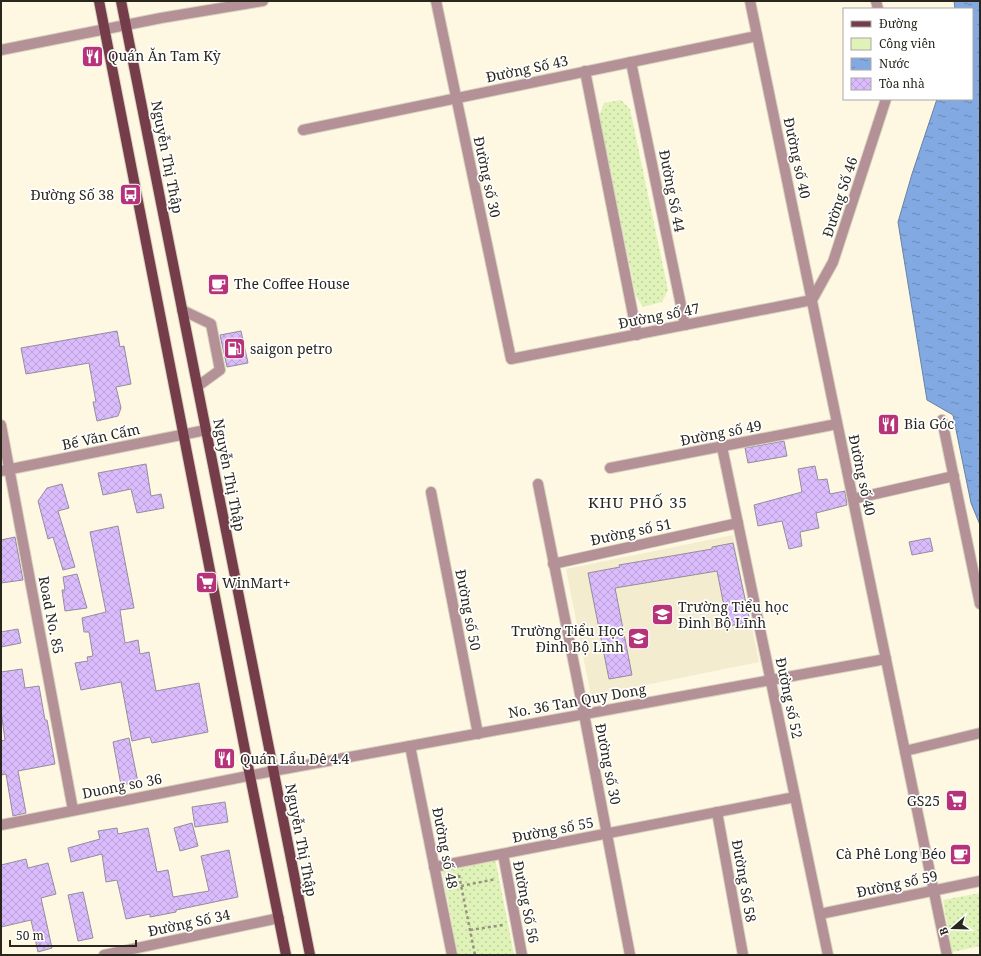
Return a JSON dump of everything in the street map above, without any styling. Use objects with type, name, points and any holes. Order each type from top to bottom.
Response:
[{"type":"main road","points":[[99,1],[286,955]]},
{"type":"main road","name":"Nguyễn Thị Thập","points":[[121,1],[310,955]]},
{"type":"street","points":[[1,50],[126,25],[262,1]]},
{"type":"street","name":"Đường số 30","points":[[436,1],[511,359]]},
{"type":"street","name":"Đường số 40","points":[[750,1],[947,955]]},
{"type":"street","name":"Đường Số 43","points":[[303,130],[757,36]]},
{"type":"street","name":"Đường Số 44","points":[[631,62],[685,325]]},
{"type":"street","points":[[585,71],[637,334]]},
{"type":"street","name":"Đường Số 46","points":[[812,300],[833,262],[886,100]]},
{"type":"street","name":"Đường số 47","points":[[511,359],[812,300]]},
{"type":"street","points":[[182,310],[211,324],[220,370],[198,386]]},
{"type":"street","points":[[942,420],[980,604]]},
{"type":"street","name":"Đường số 49","points":[[610,468],[837,424]]},
{"type":"street","name":"Road No. 85","points":[[1,425],[5,471],[73,810]]},
{"type":"street","name":"Bế Văn Cấm","points":[[5,471],[206,430]]},
{"type":"street","name":"Đường số 52","points":[[722,447],[828,955]]},
{"type":"street","points":[[852,499],[954,476]]},
{"type":"street","name":"Đường số 30","points":[[538,484],[608,834],[630,955]]},
{"type":"street","name":"Đường số 50","points":[[431,492],[478,734]]},
{"type":"street","name":"Đường số 51","points":[[553,564],[738,523]]},
{"type":"street","name":"No. 36 Tan Quy Dong","points":[[273,771],[886,659]]},
{"type":"street","points":[[905,751],[980,733]]},
{"type":"street","name":"Đường số 48","points":[[410,746],[452,955]]},
{"type":"street","name":"Duong so 36","points":[[1,825],[273,771]]},
{"type":"street","name":"Đường số 55","points":[[434,867],[795,797]]},
{"type":"street","name":"Đường Số 58","points":[[717,812],[743,955]]},
{"type":"street","name":"Đường Số 56","points":[[503,854],[522,955]]},
{"type":"street","name":"Đường số 59","points":[[820,914],[980,881]]},
{"type":"street","name":"Đường Số 34","points":[[106,955],[279,918]]},
{"type":"path","points":[[456,863],[475,955]]},
{"type":"path","points":[[461,886],[497,879]]},
{"type":"path","points":[[470,930],[506,924]]},
{"type":"shaded area","name":"Trường Tiểu học Đinh Bộ Lĩnh","points":[[733,535],[759,662],[591,696],[566,569]]},
{"type":"green space","points":[[621,100],[630,109],[668,290],[662,302],[643,307],[636,296],[599,116],[604,103]]},
{"type":"green space","points":[[495,858],[514,955],[458,955],[442,870]]},
{"type":"green space","points":[[980,893],[980,946],[952,952],[943,900]]},
{"type":"water","points":[[954,1],[980,1],[980,525],[971,503],[953,415],[927,400],[898,222],[937,100],[973,100],[973,8],[955,8]]},
{"type":"building","points":[[117,331],[120,347],[124,346],[131,384],[116,387],[121,408],[118,416],[97,421],[93,402],[96,402],[89,363],[26,374],[21,348]]},
{"type":"building","name":"saigon petro","points":[[241,331],[248,363],[227,367],[220,335]]},
{"type":"building","points":[[784,441],[787,456],[748,463],[745,448]]},
{"type":"building","points":[[146,464],[151,496],[161,494],[164,508],[137,513],[131,489],[103,495],[98,473]]},
{"type":"building","points":[[815,466],[818,480],[827,479],[830,494],[845,491],[847,505],[816,513],[819,528],[800,532],[802,546],[789,549],[782,521],[758,526],[754,505],[802,492],[798,469]]},
{"type":"building","points":[[62,484],[69,508],[58,511],[75,567],[63,570],[53,537],[48,539],[38,501],[47,488]]},
{"type":"building","points":[[118,526],[134,608],[120,610],[125,643],[138,640],[140,654],[149,652],[156,691],[199,683],[208,732],[152,743],[150,737],[132,741],[121,682],[81,690],[75,663],[88,661],[87,657],[93,656],[89,632],[84,632],[82,618],[106,612],[90,532]]},
{"type":"building","points":[[15,537],[23,580],[1,583],[1,540]]},
{"type":"building","points":[[930,538],[933,551],[912,555],[909,542]]},
{"type":"building","points":[[733,543],[750,622],[728,626],[717,571],[615,588],[632,675],[609,679],[588,573],[620,567],[619,565],[712,549],[712,547]]},
{"type":"building","points":[[77,574],[87,608],[65,611],[62,590],[65,590],[63,577]]},
{"type":"building","points":[[18,629],[21,643],[1,647],[1,632]]},
{"type":"building","points":[[22,669],[25,688],[39,686],[55,764],[18,771],[26,813],[13,816],[6,774],[1,775],[1,741],[5,740],[1,711],[1,672]]},
{"type":"building","points":[[129,738],[138,782],[121,785],[113,742]]},
{"type":"building","points":[[225,802],[228,822],[195,827],[192,807]]},
{"type":"building","points":[[192,823],[198,846],[180,851],[174,828]]},
{"type":"building","points":[[117,828],[118,834],[148,828],[157,872],[168,870],[173,897],[209,891],[201,856],[229,850],[238,897],[176,910],[176,912],[150,917],[150,914],[126,919],[117,880],[106,882],[102,854],[71,862],[68,848],[100,839],[98,831]]},
{"type":"building","points":[[26,859],[28,868],[48,863],[56,894],[41,898],[52,948],[38,952],[31,920],[1,927],[1,865]]},
{"type":"building","points":[[83,892],[93,938],[78,941],[68,895]]},
{"type":"place","name":"Quán Ăn Tam Kỳ","points":[[93,56]]},
{"type":"place","name":"Đường Số 38","points":[[130,195]]},
{"type":"place","name":"The Coffee House","points":[[219,284]]},
{"type":"place","name":"saigon petro","points":[[234,349]]},
{"type":"place","name":"Bia Góc","points":[[888,424]]},
{"type":"place","name":"WinMart+","points":[[206,583]]},
{"type":"place","name":"Trường Tiểu học Đinh Bộ Lĩnh","points":[[662,615]]},
{"type":"place","name":"Trường Tiểu Học Đinh Bộ Lĩnh","points":[[639,639]]},
{"type":"place","name":"Quán Lẩu Dê 4.4","points":[[225,759]]},
{"type":"place","name":"GS25","points":[[956,801]]},
{"type":"place","name":"Cà Phê Long Béo","points":[[961,854]]},
{"type":"district","name":"KHU PHỐ 35","points":[[638,503]]}]
